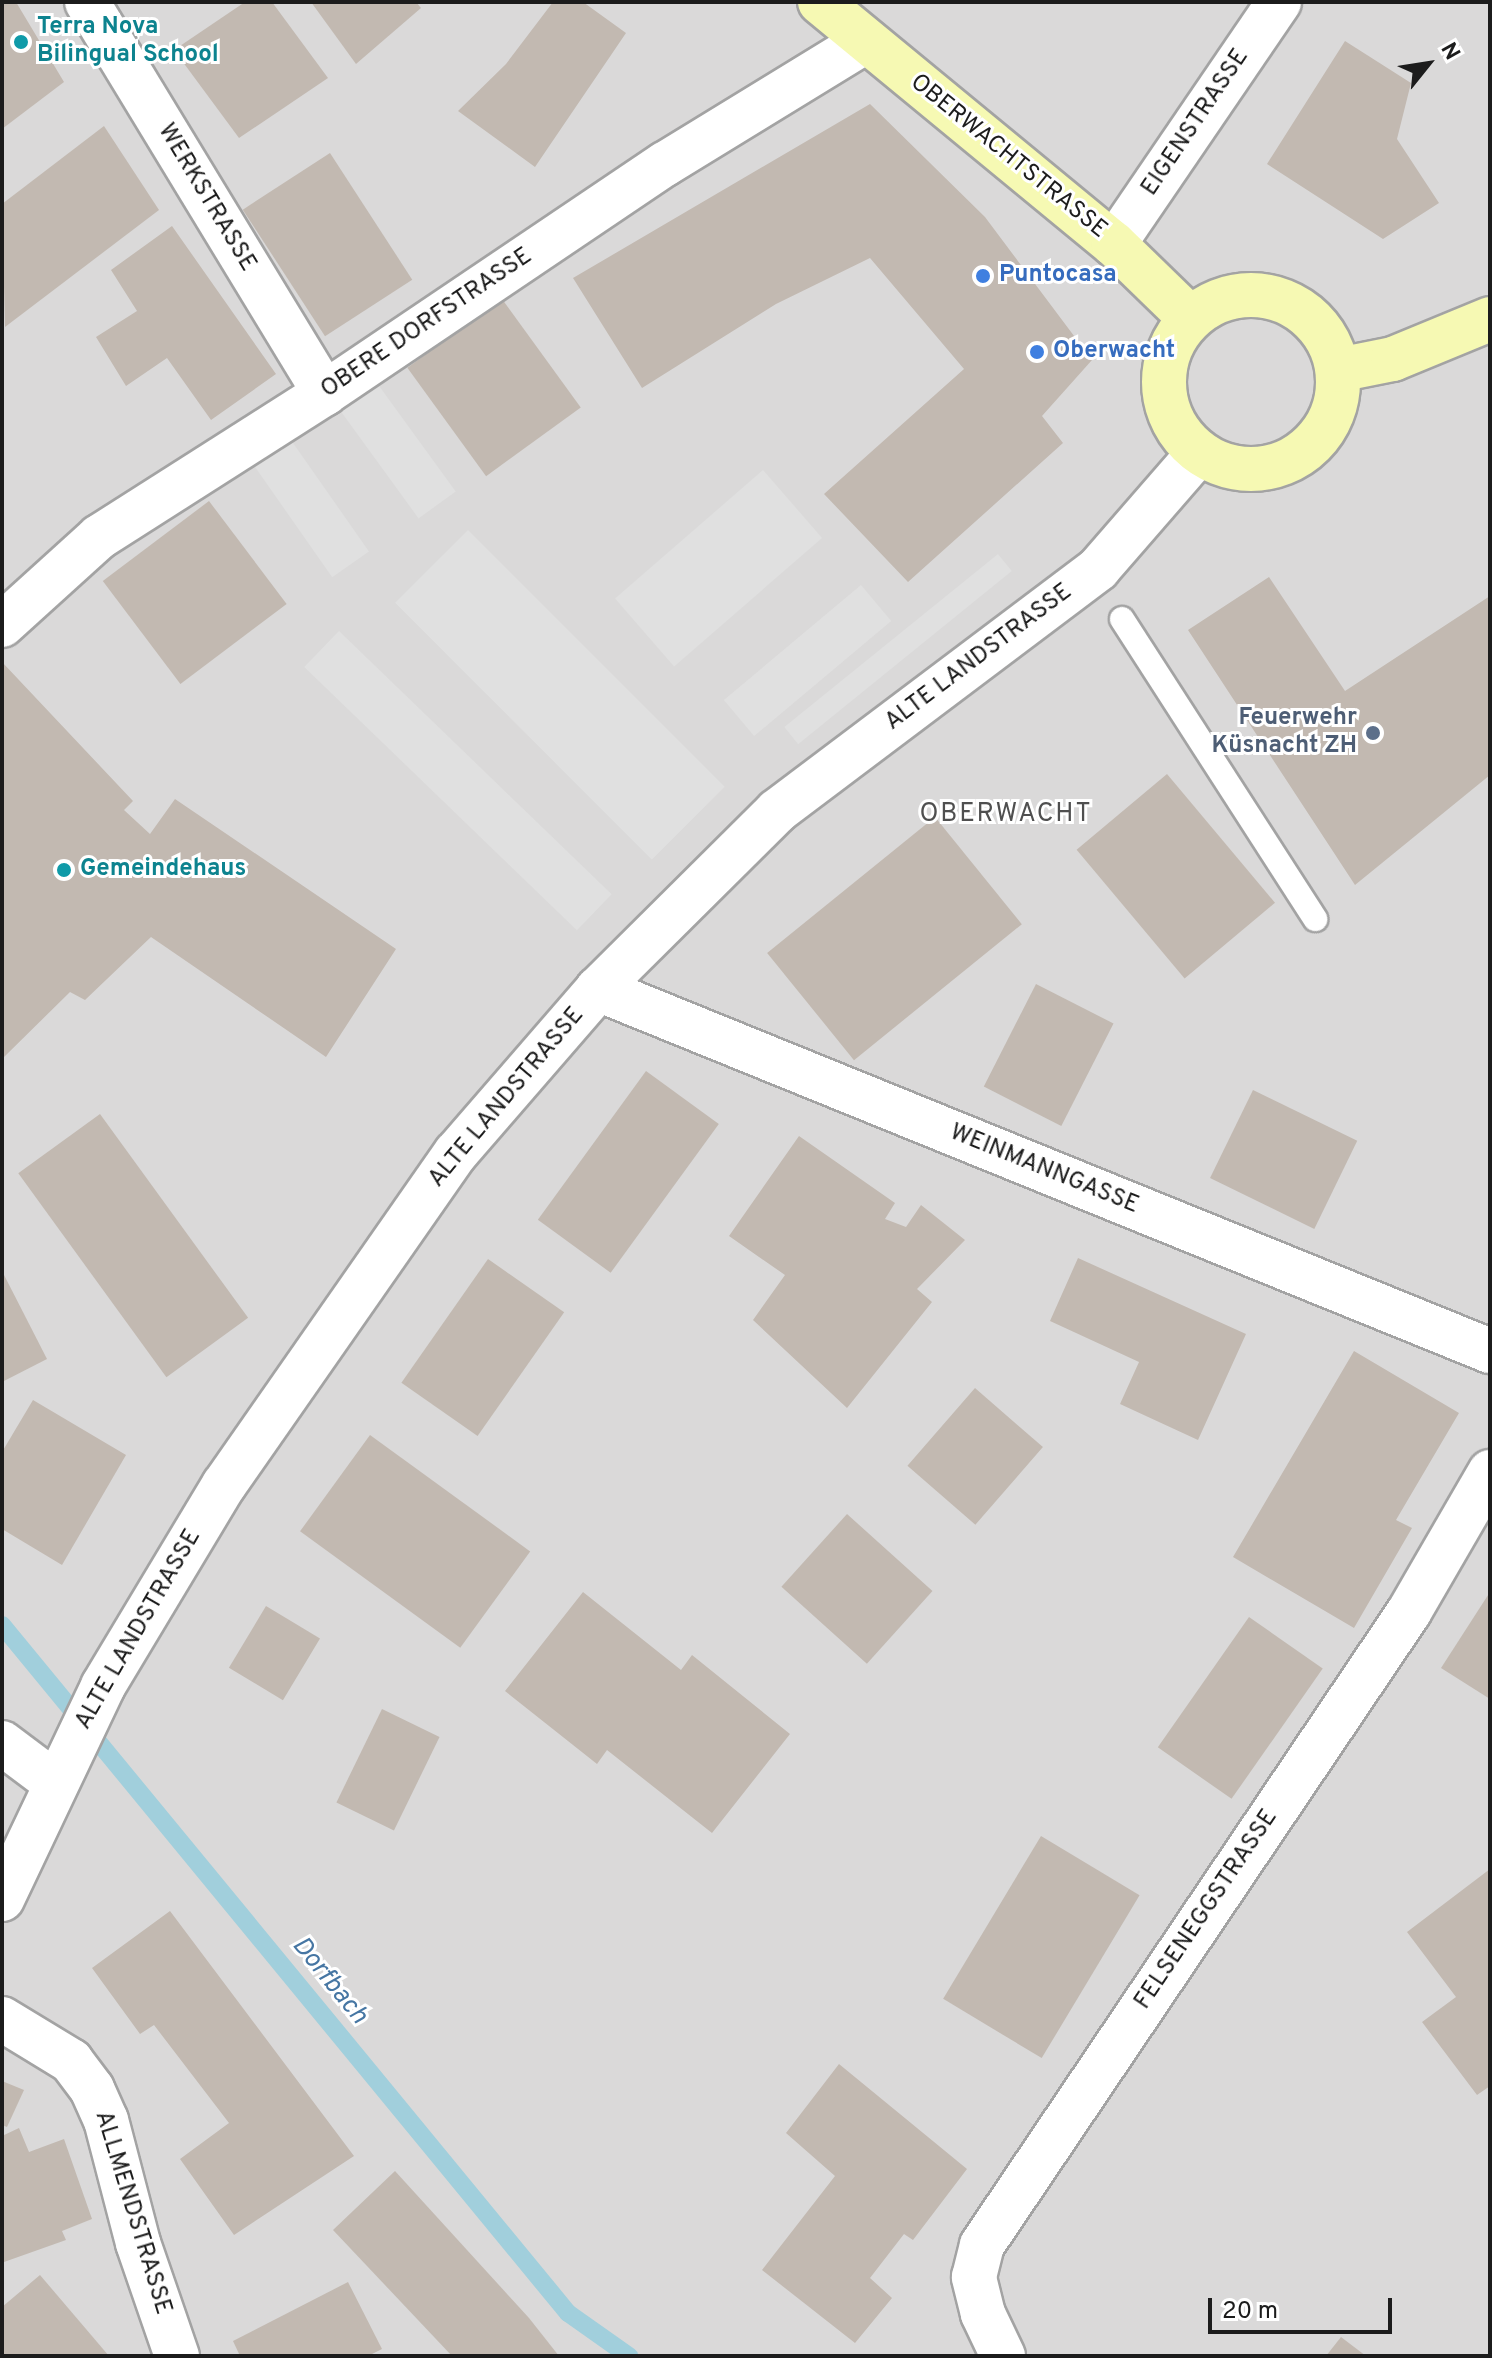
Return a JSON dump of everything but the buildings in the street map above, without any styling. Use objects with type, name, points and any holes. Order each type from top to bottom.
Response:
[{"type":"main road","name":"OBERWACHTSTRASSE","points":[[820,2],[1114,244],[1190,318]]},
{"type":"main road","points":[[1247,293],[1279,298],[1314,322],[1328,339],[1338,370],[1331,420],[1296,457],[1247,469],[1199,453],[1178,430],[1165,403],[1163,372],[1172,343],[1190,318],[1216,300],[1247,293]]},
{"type":"main road","points":[[1338,370],[1393,359],[1490,319]]},
{"type":"street","name":"WERKSTRASSE","points":[[87,2],[325,393]]},
{"type":"street","name":"EIGENSTRASSE","points":[[1114,244],[1279,2]]},
{"type":"street","name":"OBERE DORFSTRASSE","points":[[2,625],[99,537],[325,393],[665,164],[866,41]]},
{"type":"street","name":"ALTE LANDSTRASSE","points":[[2,1899],[57,1775],[103,1686],[224,1485],[456,1153],[598,989],[777,811],[1098,569],[1199,453]]},
{"type":"street","name":"WEINMANNGASSE","points":[[598,989],[1490,1351]]},
{"type":"street","name":"FELSENEGGSTRASSE","points":[[1003,2356],[983,2314],[974,2277],[982,2245],[1409,1612],[1490,1472]]},
{"type":"street","points":[[2,1743],[57,1775]]},
{"type":"street","name":"ALLMENDSTRASSE","points":[[2,2019],[71,2061],[106,2120],[138,2243],[177,2356]]},
{"type":"lane","points":[[1122,619],[1315,919]]},
{"type":"shaded area","points":[[2,2],[1490,2],[1490,2356],[2,2356]]},
{"type":"shaded area","points":[[377,383],[456,491],[419,518],[340,410]]},
{"type":"shaded area","points":[[291,440],[369,551],[332,577],[254,466]]},
{"type":"shaded area","points":[[763,470],[822,538],[674,667],[615,599]]},
{"type":"shaded area","points":[[468,530],[725,787],[652,860],[395,603]]},
{"type":"shaded area","points":[[998,554],[1012,571],[798,744],[784,727]]},
{"type":"shaded area","points":[[861,585],[891,621],[754,736],[724,700]]},
{"type":"shaded area","points":[[339,631],[612,894],[577,930],[304,667]]},
{"type":"waterway","name":"Dorfbach","points":[[2,1625],[568,2313],[629,2356]]},
{"type":"place","name":"Terra Nova Bilingual School","points":[[21,42]]},
{"type":"place","name":"Puntocasa","points":[[983,276]]},
{"type":"place","name":"Oberwacht","points":[[1037,352]]},
{"type":"place","name":"Feuerwehr Küsnacht ZH","points":[[1373,733]]},
{"type":"place","name":"Gemeindehaus","points":[[64,870]]},
{"type":"district","name":"OBERWACHT","points":[[1006,815]]}]
